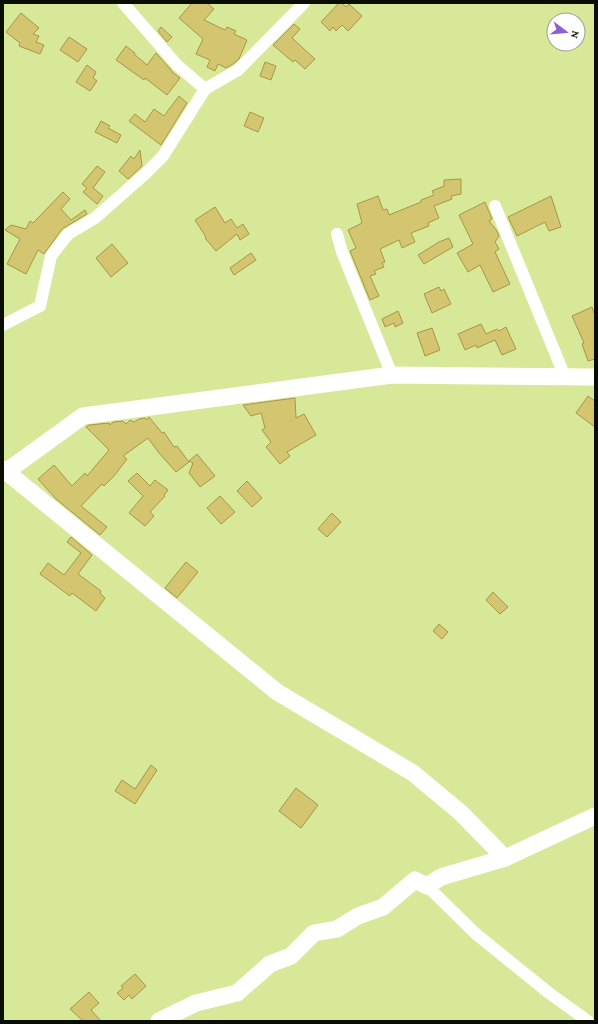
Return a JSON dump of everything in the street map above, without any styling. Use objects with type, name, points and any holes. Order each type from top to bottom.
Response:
[{"type":"street","points":[[123,3],[177,65],[205,89]]},
{"type":"street","points":[[3,325],[40,306],[51,256],[68,234],[95,218],[145,174],[163,156],[205,89],[238,70],[304,3]]},
{"type":"street","points":[[495,206],[565,377]]},
{"type":"street","points":[[337,234],[342,252],[392,375]]},
{"type":"street","points":[[505,858],[462,813],[413,772],[277,692],[5,470],[83,416],[392,375],[595,377]]},
{"type":"street","points":[[427,886],[441,877],[505,858],[595,816]]},
{"type":"street","points":[[159,1021],[196,1003],[237,993],[270,964],[291,956],[314,933],[337,929],[358,916],[383,907],[415,880],[427,886],[476,934],[549,993],[588,1021]]},
{"type":"building","points":[[192,3],[207,3],[214,9],[204,20],[225,30],[227,27],[236,31],[234,34],[247,40],[239,59],[233,64],[226,68],[218,64],[215,71],[207,67],[210,60],[196,54],[203,39],[179,18]]},
{"type":"building","points":[[339,3],[342,3],[346,7],[349,4],[362,16],[348,31],[342,25],[336,31],[333,27],[330,31],[321,22]]},
{"type":"building","points":[[21,13],[39,28],[33,34],[39,36],[36,42],[44,45],[40,54],[19,46],[20,43],[6,32]]},
{"type":"building","points":[[294,24],[300,29],[292,38],[315,59],[305,69],[295,60],[293,62],[273,45]]},
{"type":"building","points":[[161,27],[172,37],[167,42],[158,31]]},
{"type":"building","points":[[69,37],[87,49],[78,62],[60,50]]},
{"type":"building","points":[[126,46],[147,65],[156,53],[172,72],[180,78],[167,95],[145,78],[144,80],[116,60]]},
{"type":"building","points":[[265,62],[276,66],[271,80],[260,76]]},
{"type":"building","points":[[87,65],[96,72],[93,78],[97,81],[90,91],[76,82]]},
{"type":"building","points":[[179,96],[187,103],[161,145],[129,121],[135,114],[145,122],[154,109],[164,116]]},
{"type":"building","points":[[250,112],[264,118],[258,132],[244,126]]},
{"type":"building","points":[[101,121],[110,126],[108,128],[121,135],[117,143],[95,132]]},
{"type":"building","points":[[140,150],[142,166],[128,179],[119,171],[131,156],[134,159]]},
{"type":"building","points":[[97,166],[105,172],[93,188],[103,196],[97,204],[83,192],[87,188],[82,184]]},
{"type":"building","points":[[461,179],[461,194],[451,196],[452,199],[434,206],[439,218],[428,223],[429,226],[411,233],[415,242],[402,248],[399,240],[380,249],[385,262],[382,263],[384,267],[374,271],[376,274],[370,276],[379,296],[370,300],[350,251],[356,248],[348,230],[362,223],[357,204],[378,196],[383,210],[387,209],[389,215],[434,195],[432,191],[444,186],[444,180]]},
{"type":"building","points":[[63,192],[70,199],[61,209],[71,220],[85,210],[87,214],[62,229],[44,254],[38,250],[26,274],[7,264],[20,239],[5,230],[11,225],[26,229],[30,221],[33,223]]},
{"type":"building","points":[[551,196],[561,227],[549,231],[545,222],[517,236],[508,217]]},
{"type":"building","points":[[485,202],[492,219],[489,221],[499,236],[495,242],[499,249],[495,252],[510,284],[493,292],[480,265],[468,272],[457,253],[473,244],[459,215]]},
{"type":"building","points":[[215,207],[225,223],[231,219],[237,228],[243,224],[249,234],[240,240],[237,234],[216,251],[205,238],[206,237],[195,220]]},
{"type":"building","points":[[449,238],[453,247],[424,264],[418,255],[439,242]]},
{"type":"building","points":[[112,244],[128,263],[111,277],[96,258]]},
{"type":"building","points":[[251,253],[256,260],[234,275],[230,268]]},
{"type":"building","points":[[439,287],[441,291],[444,289],[451,304],[432,313],[424,294]]},
{"type":"building","points":[[592,307],[595,315],[595,359],[588,361],[582,344],[584,343],[572,316]]},
{"type":"building","points":[[398,311],[403,323],[395,327],[394,323],[385,327],[382,319]]},
{"type":"building","points":[[481,324],[486,334],[497,329],[499,331],[506,327],[516,349],[502,355],[495,340],[477,348],[476,345],[465,350],[458,334]]},
{"type":"building","points":[[432,328],[440,350],[425,356],[417,333]]},
{"type":"building","points":[[588,396],[595,401],[595,427],[576,413]]},
{"type":"building","points":[[295,398],[296,418],[304,414],[316,435],[287,452],[290,456],[280,464],[266,447],[271,442],[262,430],[265,428],[261,413],[251,416],[243,405]]},
{"type":"building","points":[[149,417],[162,433],[164,432],[174,447],[177,446],[189,462],[176,472],[148,438],[123,456],[127,459],[114,476],[104,486],[102,484],[81,506],[107,527],[100,535],[56,499],[38,479],[54,465],[72,486],[85,473],[87,476],[109,450],[86,427],[89,425],[109,423],[110,425],[113,422],[123,421],[126,424],[130,420],[134,422],[145,418],[147,420]]},
{"type":"building","points":[[197,454],[215,476],[200,487],[189,473],[193,463],[189,461]]},
{"type":"building","points":[[137,473],[150,486],[155,480],[168,490],[164,495],[165,496],[150,512],[154,516],[145,526],[129,513],[143,496],[128,481]]},
{"type":"building","points":[[247,481],[262,498],[252,507],[237,491]]},
{"type":"building","points":[[220,496],[235,512],[221,524],[207,508]]},
{"type":"building","points":[[332,513],[341,522],[327,537],[318,529]]},
{"type":"building","points":[[71,537],[92,555],[78,574],[101,591],[100,593],[105,598],[96,611],[72,593],[70,596],[40,574],[48,563],[64,575],[81,553],[67,542]]},
{"type":"building","points":[[186,562],[198,572],[177,598],[165,588]]},
{"type":"building","points":[[493,592],[508,607],[500,614],[486,600]]},
{"type":"building","points":[[439,624],[448,632],[442,639],[433,631]]},
{"type":"building","points":[[151,765],[157,770],[135,804],[115,791],[122,780],[135,789]]},
{"type":"building","points":[[296,788],[318,805],[301,828],[279,811]]},
{"type":"building","points":[[135,974],[146,986],[132,999],[129,995],[124,1000],[117,993],[123,988],[121,986]]},
{"type":"building","points":[[89,992],[99,1003],[91,1010],[101,1021],[83,1021],[70,1009]]}]
